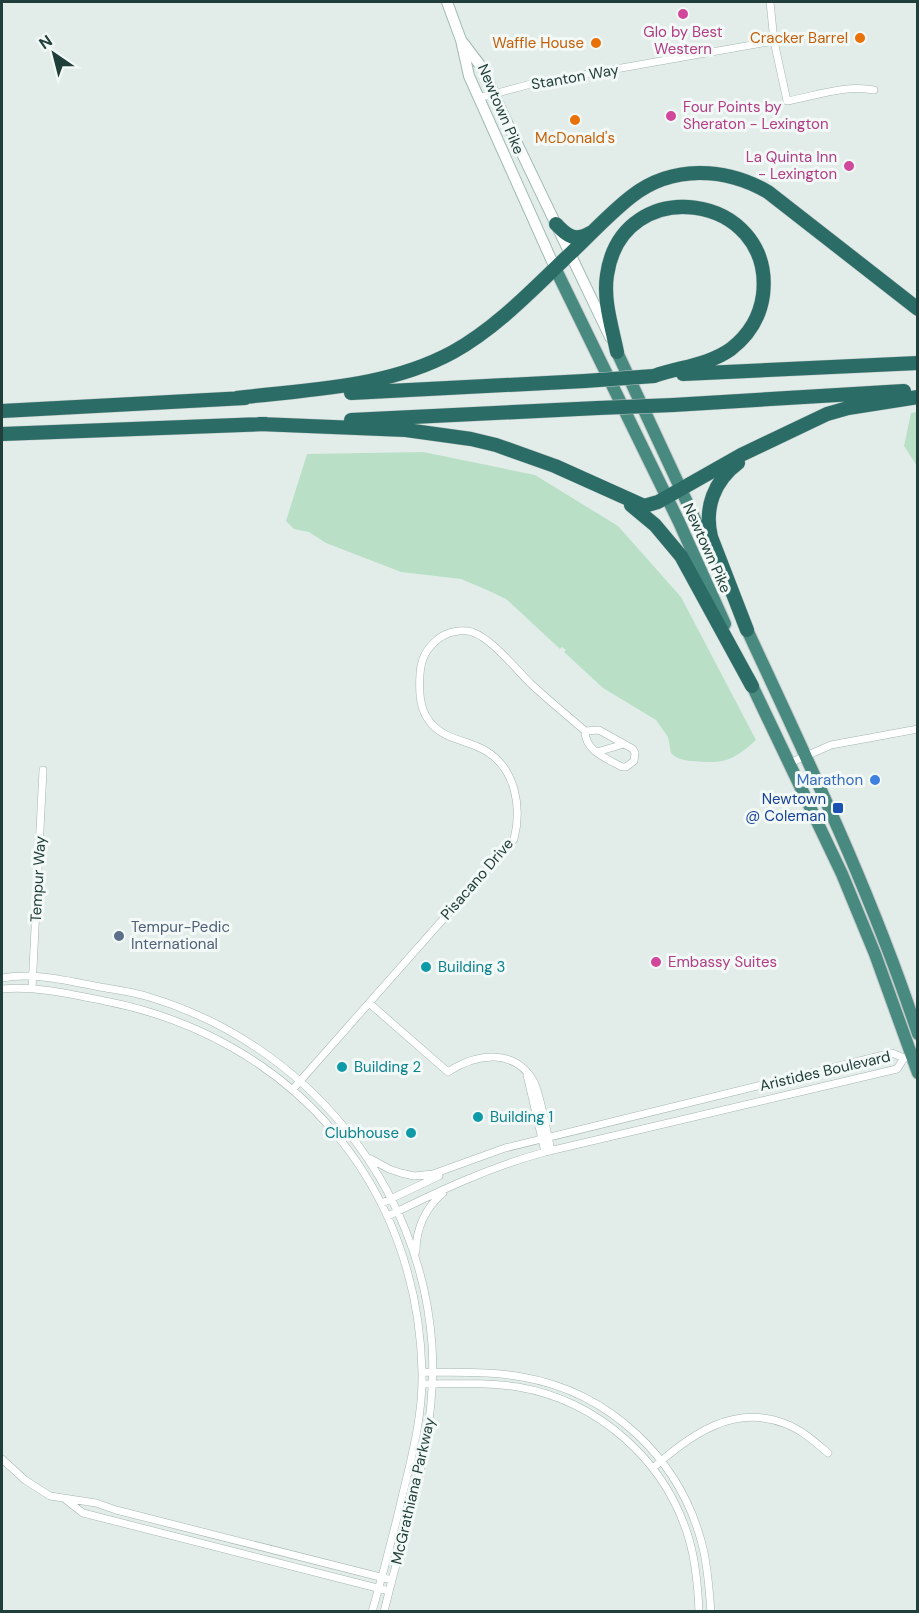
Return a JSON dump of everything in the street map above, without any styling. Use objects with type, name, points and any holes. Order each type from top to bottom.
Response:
[{"type":"highway","points":[[237,398],[370,382],[418,368],[454,352],[476,338],[521,300],[633,195],[674,176],[708,172],[733,176],[754,184],[768,192],[918,309]]},
{"type":"highway","points":[[616,352],[608,309],[606,276],[616,246],[624,234],[643,218],[666,208],[699,207],[728,219],[748,238],[760,261],[764,286],[761,305],[755,321],[748,332],[729,350],[699,364],[654,376]]},
{"type":"highway","points":[[556,224],[567,235],[576,238],[595,230]]},
{"type":"highway","name":"Newtown Pike","points":[[555,268],[667,497],[752,686],[790,762],[858,914],[918,1073]]},
{"type":"highway","name":"Newtown Pike","points":[[616,352],[856,868],[891,954],[918,1034]]},
{"type":"highway","points":[[2,411],[918,363]]},
{"type":"highway","points":[[2,434],[673,405],[918,390]]},
{"type":"highway","points":[[259,424],[406,430],[471,439],[496,445],[555,466],[622,497],[644,506],[651,506],[803,424],[848,408],[918,397]]},
{"type":"highway","points":[[747,630],[711,537],[708,524],[710,501],[719,483],[733,467],[764,444]]},
{"type":"highway","points":[[622,497],[655,525],[681,556],[752,686]]},
{"type":"main road","name":"Newtown Pike","points":[[447,2],[461,40],[468,76],[555,268]]},
{"type":"main road","name":"Newtown Pike","points":[[461,40],[483,69],[616,352]]},
{"type":"street","points":[[771,2],[774,41],[787,101],[849,89],[874,90]]},
{"type":"street","name":"Stanton Way","points":[[478,98],[531,84],[774,41]]},
{"type":"street","name":"Pisacano Drive","points":[[293,1089],[514,839],[517,828],[516,797],[506,769],[485,750],[450,738],[429,722],[419,692],[420,669],[426,650],[442,636],[463,632],[476,633],[585,731]]},
{"type":"street","points":[[790,762],[831,745],[918,729]]},
{"type":"street","points":[[599,730],[624,744],[635,753],[634,761],[621,767],[589,746],[585,738],[585,731],[599,730]]},
{"type":"street","points":[[597,752],[624,744]]},
{"type":"street","name":"Tempur Way","points":[[32,988],[43,770]]},
{"type":"street","name":"McGrathiana Parkway","points":[[2,978],[33,976],[142,995],[207,1019],[253,1045],[301,1081],[342,1122],[365,1153],[392,1198],[416,1260],[429,1315],[433,1372],[427,1443],[384,1611]]},
{"type":"street","name":"McGrathiana Parkway","points":[[2,989],[32,988],[134,1006],[201,1031],[256,1061],[293,1089],[325,1120],[359,1164],[382,1203],[404,1257],[413,1292],[422,1372],[414,1452],[372,1611]]},
{"type":"street","points":[[369,1003],[448,1072],[465,1063],[487,1056],[512,1060],[534,1083],[548,1152]]},
{"type":"street","points":[[201,1031],[207,1019]]},
{"type":"street","name":"Aristides Boulevard","points":[[365,1153],[388,1169],[414,1176],[434,1174],[505,1148],[545,1138],[892,1053],[911,1057]]},
{"type":"street","name":"Aristides Boulevard","points":[[388,1216],[458,1183],[509,1163],[897,1069],[911,1057]]},
{"type":"street","name":"Aristides Boulevard","points":[[382,1203],[468,1162]]},
{"type":"street","name":"Aristides Boulevard","points":[[416,1260],[417,1236],[428,1209],[441,1194],[458,1183]]},
{"type":"street","points":[[422,1372],[508,1375],[541,1381],[587,1399],[624,1422],[662,1461],[687,1500],[698,1529],[706,1562],[711,1611]]},
{"type":"street","points":[[422,1384],[506,1386],[555,1397],[603,1421],[633,1445],[668,1489],[687,1532],[696,1567],[699,1611]]},
{"type":"street","points":[[653,1468],[700,1431],[726,1420],[748,1416],[787,1424],[828,1453]]},
{"type":"street","name":"McGrathiana Parkway","points":[[2,1459],[50,1496],[96,1503],[392,1580]]},
{"type":"street","name":"McGrathiana Parkway","points":[[65,1499],[83,1513],[389,1591]]},
{"type":"green space","points":[[918,412],[917,466],[904,446],[911,413]]},
{"type":"green space","points":[[423,452],[535,475],[618,526],[681,597],[756,740],[741,753],[728,760],[713,762],[678,758],[671,753],[668,737],[656,720],[603,688],[564,652],[566,650],[562,647],[560,649],[506,599],[461,579],[401,572],[326,543],[309,532],[294,529],[286,521],[307,454]]},
{"type":"place","name":"Glo by Best Western","points":[[683,14]]},
{"type":"place","name":"Cracker Barrel","points":[[860,38]]},
{"type":"place","name":"Waffle House","points":[[596,43]]},
{"type":"place","name":"Four Points by Sheraton - Lexington","points":[[671,116]]},
{"type":"place","name":"McDonald's","points":[[575,120]]},
{"type":"place","name":"La Quinta Inn - Lexington","points":[[849,166]]},
{"type":"place","name":"Marathon","points":[[875,780]]},
{"type":"place","name":"Newtown @ Coleman","points":[[838,808]]},
{"type":"place","name":"Tempur-Pedic International","points":[[119,936]]},
{"type":"place","name":"Embassy Suites","points":[[656,962]]},
{"type":"place","name":"Building 3","points":[[426,967]]},
{"type":"place","name":"Building 2","points":[[342,1067]]},
{"type":"place","name":"Building 1","points":[[478,1117]]},
{"type":"place","name":"Clubhouse","points":[[411,1133]]}]
